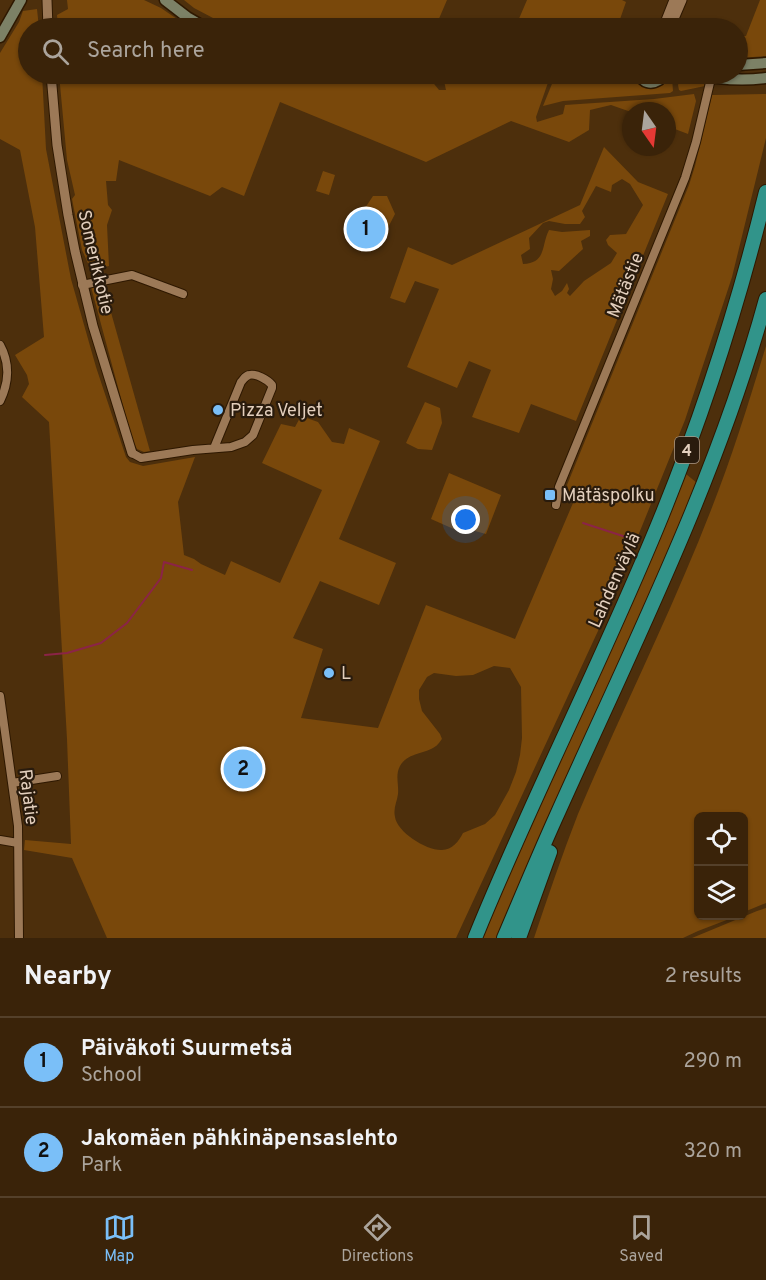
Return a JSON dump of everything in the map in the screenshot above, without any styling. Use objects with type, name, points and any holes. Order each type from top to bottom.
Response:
[{"type":"highway","name":"Lahdenväylä","points":[[476,938],[491,899],[629,593],[662,514],[716,372],[738,301],[766,192]]},
{"type":"highway","name":"4","points":[[504,938],[655,601],[694,506],[741,380],[766,299]]},
{"type":"highway","points":[[519,938],[576,776]]},
{"type":"highway","points":[[470,938],[491,899]]},
{"type":"main road","points":[[0,37],[21,0]]},
{"type":"main road","points":[[165,0],[189,18]]},
{"type":"main road","points":[[748,64],[766,63]]},
{"type":"main road","points":[[748,79],[766,78]]},
{"type":"street","points":[[47,0],[48,18]]},
{"type":"street","points":[[667,18],[674,0]]},
{"type":"street","points":[[674,18],[681,0]]},
{"type":"street","name":"Somerikkotie","points":[[52,84],[63,185],[82,285],[132,453]]},
{"type":"street","name":"Mätästie","points":[[556,505],[559,487],[685,178],[710,84]]},
{"type":"street","points":[[82,285],[132,275],[183,294]]},
{"type":"street","points":[[0,345],[8,370],[7,382],[0,402]]},
{"type":"street","points":[[132,453],[141,458],[237,445],[245,442],[253,435],[272,388],[270,382],[255,376],[245,377],[214,448]]},
{"type":"street","name":"Rajatie","points":[[0,696],[18,826],[19,938]]},
{"type":"street","points":[[12,783],[57,776]]},
{"type":"street","points":[[0,840],[18,843]]},
{"type":"shaded area","points":[[67,0],[144,0],[176,18],[57,18],[57,15],[68,9]]},
{"type":"shaded area","points":[[184,0],[447,0],[439,18],[213,18]]},
{"type":"shaded area","points":[[527,0],[622,0],[626,2],[620,18],[519,18]]},
{"type":"shaded area","points":[[760,0],[766,0],[766,56],[748,57],[748,31]]},
{"type":"shaded area","points":[[37,9],[38,18],[20,18],[23,11]]},
{"type":"shaded area","points":[[18,24],[18,84],[43,84],[46,149],[71,279],[96,367],[126,457],[130,462],[143,466],[195,457],[178,502],[184,555],[225,575],[231,561],[280,583],[322,490],[262,463],[281,424],[295,427],[301,416],[318,422],[332,442],[344,444],[349,428],[380,441],[339,539],[396,563],[379,605],[320,581],[293,638],[323,649],[301,718],[378,728],[426,605],[515,639],[573,503],[567,485],[689,185],[712,95],[766,94],[766,138],[732,277],[685,420],[610,605],[456,938],[107,938],[72,858],[24,850],[25,840],[71,844],[49,422],[22,397],[29,384],[27,375],[15,355],[44,337],[35,227],[20,150],[0,139],[0,53]],"holes":[[[494,666],[510,668],[521,687],[520,755],[509,790],[495,815],[485,824],[463,833],[457,842],[446,850],[429,847],[414,840],[397,823],[395,808],[398,773],[403,761],[437,746],[442,739],[422,711],[419,699],[419,690],[427,677],[434,673],[456,676],[473,675]]]},
{"type":"shaded area","points":[[60,84],[434,84],[439,90],[446,90],[445,84],[548,84],[536,117],[537,122],[563,114],[565,105],[694,94],[696,101],[688,134],[676,129],[676,102],[622,102],[622,109],[611,105],[590,110],[589,130],[569,142],[511,121],[426,162],[280,102],[244,196],[222,187],[210,196],[119,160],[116,181],[106,181],[108,205],[112,210],[107,225],[109,266],[91,270],[82,250],[72,199],[75,195],[67,160]]},
{"type":"shaded area","points":[[552,84],[641,84],[654,88],[662,84],[672,84],[673,91],[670,93],[563,101],[543,106]]},
{"type":"shaded area","points":[[704,84],[705,86],[681,91],[678,85]]},
{"type":"shaded area","points":[[604,147],[638,182],[668,194],[576,421],[531,404],[519,433],[472,417],[491,370],[469,361],[457,388],[407,367],[439,289],[415,281],[405,303],[390,298],[408,247],[452,265],[580,205]],"holes":[[[622,179],[630,184],[643,205],[626,234],[610,235],[606,240],[617,253],[611,263],[584,281],[570,296],[567,293],[569,289],[567,283],[555,296],[551,289],[553,279],[551,270],[559,271],[583,249],[581,241],[590,236],[590,230],[562,232],[549,230],[540,257],[531,263],[523,264],[521,255],[530,249],[529,238],[543,223],[549,221],[580,224],[585,217],[582,211],[596,186],[611,192],[612,185]]]},
{"type":"shaded area","points":[[323,171],[335,175],[329,195],[316,191]]},
{"type":"shaded area","points":[[373,196],[387,196],[395,214],[379,245],[365,234],[359,217]]},
{"type":"shaded area","points":[[103,284],[150,451],[144,452],[137,449],[132,439],[91,287]]},
{"type":"shaded area","points":[[766,346],[766,903],[748,910],[748,812],[694,812],[694,920],[727,920],[683,938],[534,938],[578,814],[679,587],[711,510],[747,409]]},
{"type":"shaded area","points":[[425,402],[440,408],[442,423],[432,450],[418,449],[406,443]]},
{"type":"shaded area","points":[[449,473],[501,495],[486,534],[464,528],[456,530],[431,519]]},
{"type":"shaded area","points":[[686,474],[697,483],[670,552],[546,821],[496,938],[483,938],[545,790],[622,625]]},
{"type":"shaded area","points":[[766,908],[766,938],[692,938],[735,920],[748,920],[748,915]]},
{"type":"waterway","points":[[583,523],[632,539]]},
{"type":"waterway","points":[[45,655],[67,653],[101,643],[127,623],[161,578],[164,562],[192,570]]},
{"type":"place","name":"Päiväkoti Suurmetsä","points":[[366,229]]},
{"type":"place","name":"Pizza Veljet","points":[[218,410]]},
{"type":"place","name":"Mätäspolku","points":[[550,495]]},
{"type":"place","name":"L","points":[[329,673]]},
{"type":"place","name":"Jakomäen pähkinäpensaslehto","points":[[243,769]]}]
